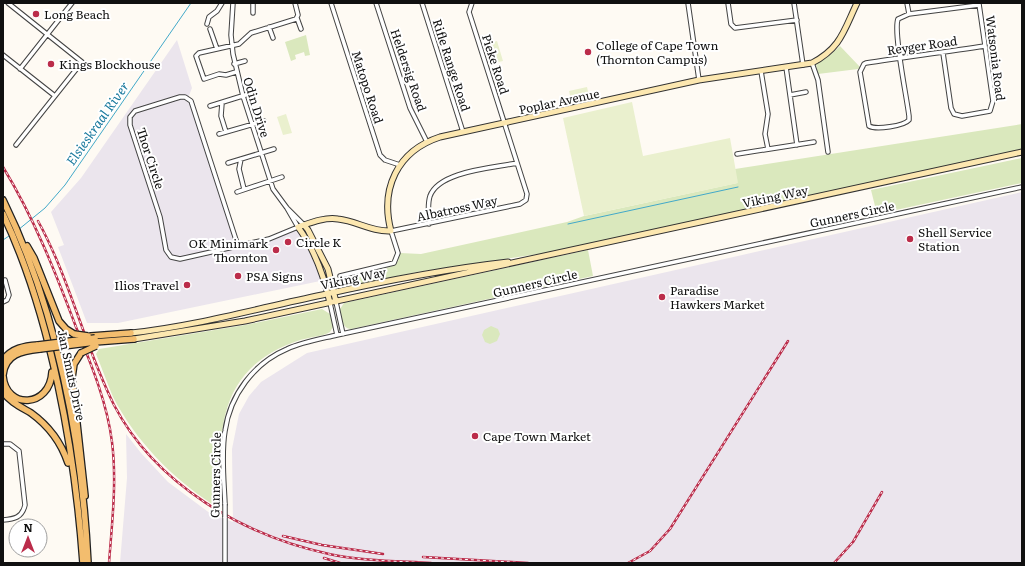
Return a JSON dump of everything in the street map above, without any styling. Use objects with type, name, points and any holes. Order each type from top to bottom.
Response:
[{"type":"main road","name":"Poplar Avenue","points":[[391,231],[387,216],[388,196],[391,183],[400,166],[412,152],[427,142],[463,132],[699,80],[803,65],[826,55],[838,43],[857,3]]},
{"type":"main road","name":"Viking Way","points":[[134,339],[245,321],[336,302],[1022,152]]},
{"type":"main road","name":"Jan Smuts Drive","points":[[3,200],[21,237],[36,279],[58,354],[75,443],[85,521],[88,563]]},
{"type":"main road","name":"Jan Smuts Drive","points":[[3,214],[30,280],[50,355],[59,396],[73,477],[83,563]]},
{"type":"main road","points":[[298,228],[323,220],[336,219],[374,230],[391,231]]},
{"type":"main road","name":"Odin Drive","points":[[304,225],[328,269],[336,302]]},
{"type":"main road","name":"Odin Drive","points":[[298,228],[310,246],[319,265],[330,303]]},
{"type":"main road","points":[[21,237],[34,258],[59,320],[66,329],[74,334],[94,340],[134,339]]},
{"type":"main road","name":"Viking Way","points":[[131,333],[190,324],[334,292],[468,267],[533,259]]},
{"type":"main road","points":[[3,360],[17,348],[39,347],[94,340],[131,333]]},
{"type":"main road","points":[[85,521],[84,480],[72,374],[74,364],[81,353],[94,340]]},
{"type":"main road","points":[[39,347],[12,356],[6,364],[3,376],[5,386],[14,396],[24,400],[36,399],[45,393],[50,384],[52,370],[50,355]]},
{"type":"main road","points":[[3,392],[13,402],[38,418],[51,430],[65,453],[73,477]]},
{"type":"street","points":[[8,3],[82,62],[16,145]]},
{"type":"street","points":[[20,68],[72,3]]},
{"type":"street","points":[[207,24],[209,17],[217,11],[222,3]]},
{"type":"street","points":[[253,3],[253,13]]},
{"type":"street","name":"Matopo Road","points":[[331,3],[380,155],[385,160],[400,166]]},
{"type":"street","name":"Heldersig Road","points":[[376,3],[410,108],[427,142]]},
{"type":"street","name":"Rifle Range Road","points":[[422,3],[463,132]]},
{"type":"street","name":"Pieke Road","points":[[472,3],[469,12],[527,194],[526,200]]},
{"type":"street","points":[[688,3],[699,80]]},
{"type":"street","points":[[728,3],[731,24],[735,28],[797,20]]},
{"type":"street","points":[[794,3],[803,65]]},
{"type":"street","points":[[907,3],[909,14]]},
{"type":"street","name":"Odin Drive","points":[[234,4],[232,44],[236,72],[270,181],[298,228]]},
{"type":"street","points":[[297,4],[297,18],[301,29]]},
{"type":"street","points":[[901,58],[896,23],[901,16],[979,4]]},
{"type":"street","name":"Watsonia Road","points":[[942,53],[951,108],[954,114],[962,116],[986,113],[992,109],[993,102],[979,4]]},
{"type":"street","points":[[236,72],[226,75],[219,74],[202,78],[196,56],[198,54],[243,42],[251,33],[297,18]]},
{"type":"street","points":[[269,27],[273,38]]},
{"type":"street","points":[[210,29],[217,49]]},
{"type":"street","name":"Reyger Road","points":[[901,58],[909,116],[908,122],[874,128],[869,126],[860,72],[862,66],[866,63],[901,58],[942,53],[985,46]]},
{"type":"street","points":[[3,55],[55,96]]},
{"type":"street","points":[[234,64],[245,61]]},
{"type":"street","points":[[812,62],[819,86],[828,152]]},
{"type":"street","points":[[786,67],[797,145]]},
{"type":"street","points":[[761,71],[768,114],[766,134],[768,149]]},
{"type":"street","points":[[210,106],[255,92]]},
{"type":"street","points":[[790,95],[806,92]]},
{"type":"street","name":"Thor Circle","points":[[238,246],[191,102],[188,98],[180,97],[135,111],[130,117],[130,125],[160,217],[168,254],[173,258],[180,259],[238,246],[269,239],[298,228]]},
{"type":"street","points":[[222,103],[221,116],[226,132]]},
{"type":"street","points":[[219,134],[264,121]]},
{"type":"street","points":[[737,154],[814,142]]},
{"type":"street","points":[[228,163],[274,149]]},
{"type":"street","points":[[241,159],[238,169],[244,189]]},
{"type":"street","points":[[429,224],[430,198],[435,188],[441,182],[452,177],[517,163]]},
{"type":"street","points":[[237,192],[282,177]]},
{"type":"street","name":"Gunners Circle","points":[[225,563],[225,430],[230,411],[242,386],[257,369],[279,352],[297,345],[337,335],[1022,187]]},
{"type":"street","name":"Albatross Way","points":[[391,231],[520,204],[526,200]]},
{"type":"street","name":"Odin Drive","points":[[287,208],[304,225]]},
{"type":"street","name":"Poplar Avenue","points":[[340,276],[394,262],[398,253],[391,231]]},
{"type":"street","points":[[3,302],[7,300],[8,295],[4,280]]},
{"type":"street","name":"Odin Drive","points":[[336,302],[343,334]]},
{"type":"street","name":"Odin Drive","points":[[330,303],[337,335]]},
{"type":"street","points":[[3,444],[10,444],[19,451],[25,506],[24,511],[18,517],[3,520]]},
{"type":"shaded area","points":[[177,40],[192,88],[188,98],[191,101],[238,246],[269,239],[298,227],[303,234],[325,280],[118,323],[87,323],[58,247],[64,245],[51,212],[81,178]]},
{"type":"shaded area","points":[[1022,192],[1022,563],[120,563],[127,478],[126,434],[141,453],[168,482],[211,514],[233,522],[232,449],[239,414],[249,396],[261,382],[307,353]]},
{"type":"green space","points":[[306,35],[310,55],[305,56],[304,52],[295,55],[296,59],[291,61],[285,42]]},
{"type":"green space","points":[[497,41],[503,61],[494,63],[488,44]]},
{"type":"green space","points":[[840,46],[860,67],[858,69],[818,74],[816,64],[829,56]]},
{"type":"green space","points":[[587,87],[589,96],[571,100],[569,91]]},
{"type":"green space","points":[[632,102],[643,156],[730,138],[738,183],[584,216],[563,118]]},
{"type":"green space","points":[[286,114],[292,133],[283,135],[277,117]]},
{"type":"green space","points":[[1022,124],[1022,149],[983,158],[545,253],[417,272],[342,288],[336,279],[390,267],[398,261],[400,253],[421,254],[567,222],[584,216],[737,183],[735,169]]},
{"type":"green space","points":[[1022,158],[1022,183],[877,214],[871,190]]},
{"type":"green space","points":[[588,250],[593,276],[351,329],[345,327],[342,322],[340,309],[344,303]]},
{"type":"green space","points":[[322,309],[330,314],[333,327],[330,332],[301,340],[278,349],[257,363],[242,379],[232,396],[225,416],[221,437],[220,504],[216,501],[212,504],[182,482],[144,443],[132,428],[113,397],[96,354],[99,349],[245,325]]},
{"type":"green space","points":[[491,326],[498,329],[500,334],[497,341],[490,344],[485,342],[482,335],[484,330]]},
{"type":"waterway","name":"Elsieskraal River","points":[[18,230],[45,208],[65,185],[191,3]]},
{"type":"waterway","points":[[568,224],[738,187]]},
{"type":"waterway","name":"Elsieskraal River","points":[[3,240],[9,236]]},
{"type":"railway","points":[[3,167],[25,206],[52,265],[93,369],[106,412],[110,427],[114,472],[114,502],[109,563]]},
{"type":"railway","points":[[38,221],[59,266],[103,382],[114,405],[132,433],[153,459],[178,482],[205,502],[234,520],[297,546],[329,554],[354,558],[431,563]]},
{"type":"railway","points":[[628,563],[650,551],[670,529],[788,341]]},
{"type":"railway","points":[[834,563],[853,542],[882,492]]},
{"type":"railway","points":[[283,536],[322,545],[383,554]]},
{"type":"railway","points":[[423,557],[528,563]]},
{"type":"railway","points":[[324,558],[340,563]]},
{"type":"place","name":"Long Beach","points":[[36,14]]},
{"type":"place","name":"College of Cape Town (Thornton Campus)","points":[[588,52]]},
{"type":"place","name":"Kings Blockhouse","points":[[51,64]]},
{"type":"place","name":"Shell Service Station","points":[[910,239]]},
{"type":"place","name":"Circle K","points":[[288,242]]},
{"type":"place","name":"OK Minimark Thornton","points":[[276,250]]},
{"type":"place","name":"PSA Signs","points":[[238,276]]},
{"type":"place","name":"Ilios Travel","points":[[187,285]]},
{"type":"place","name":"Paradise Hawkers Market","points":[[662,297]]},
{"type":"place","name":"Cape Town Market","points":[[475,436]]}]
